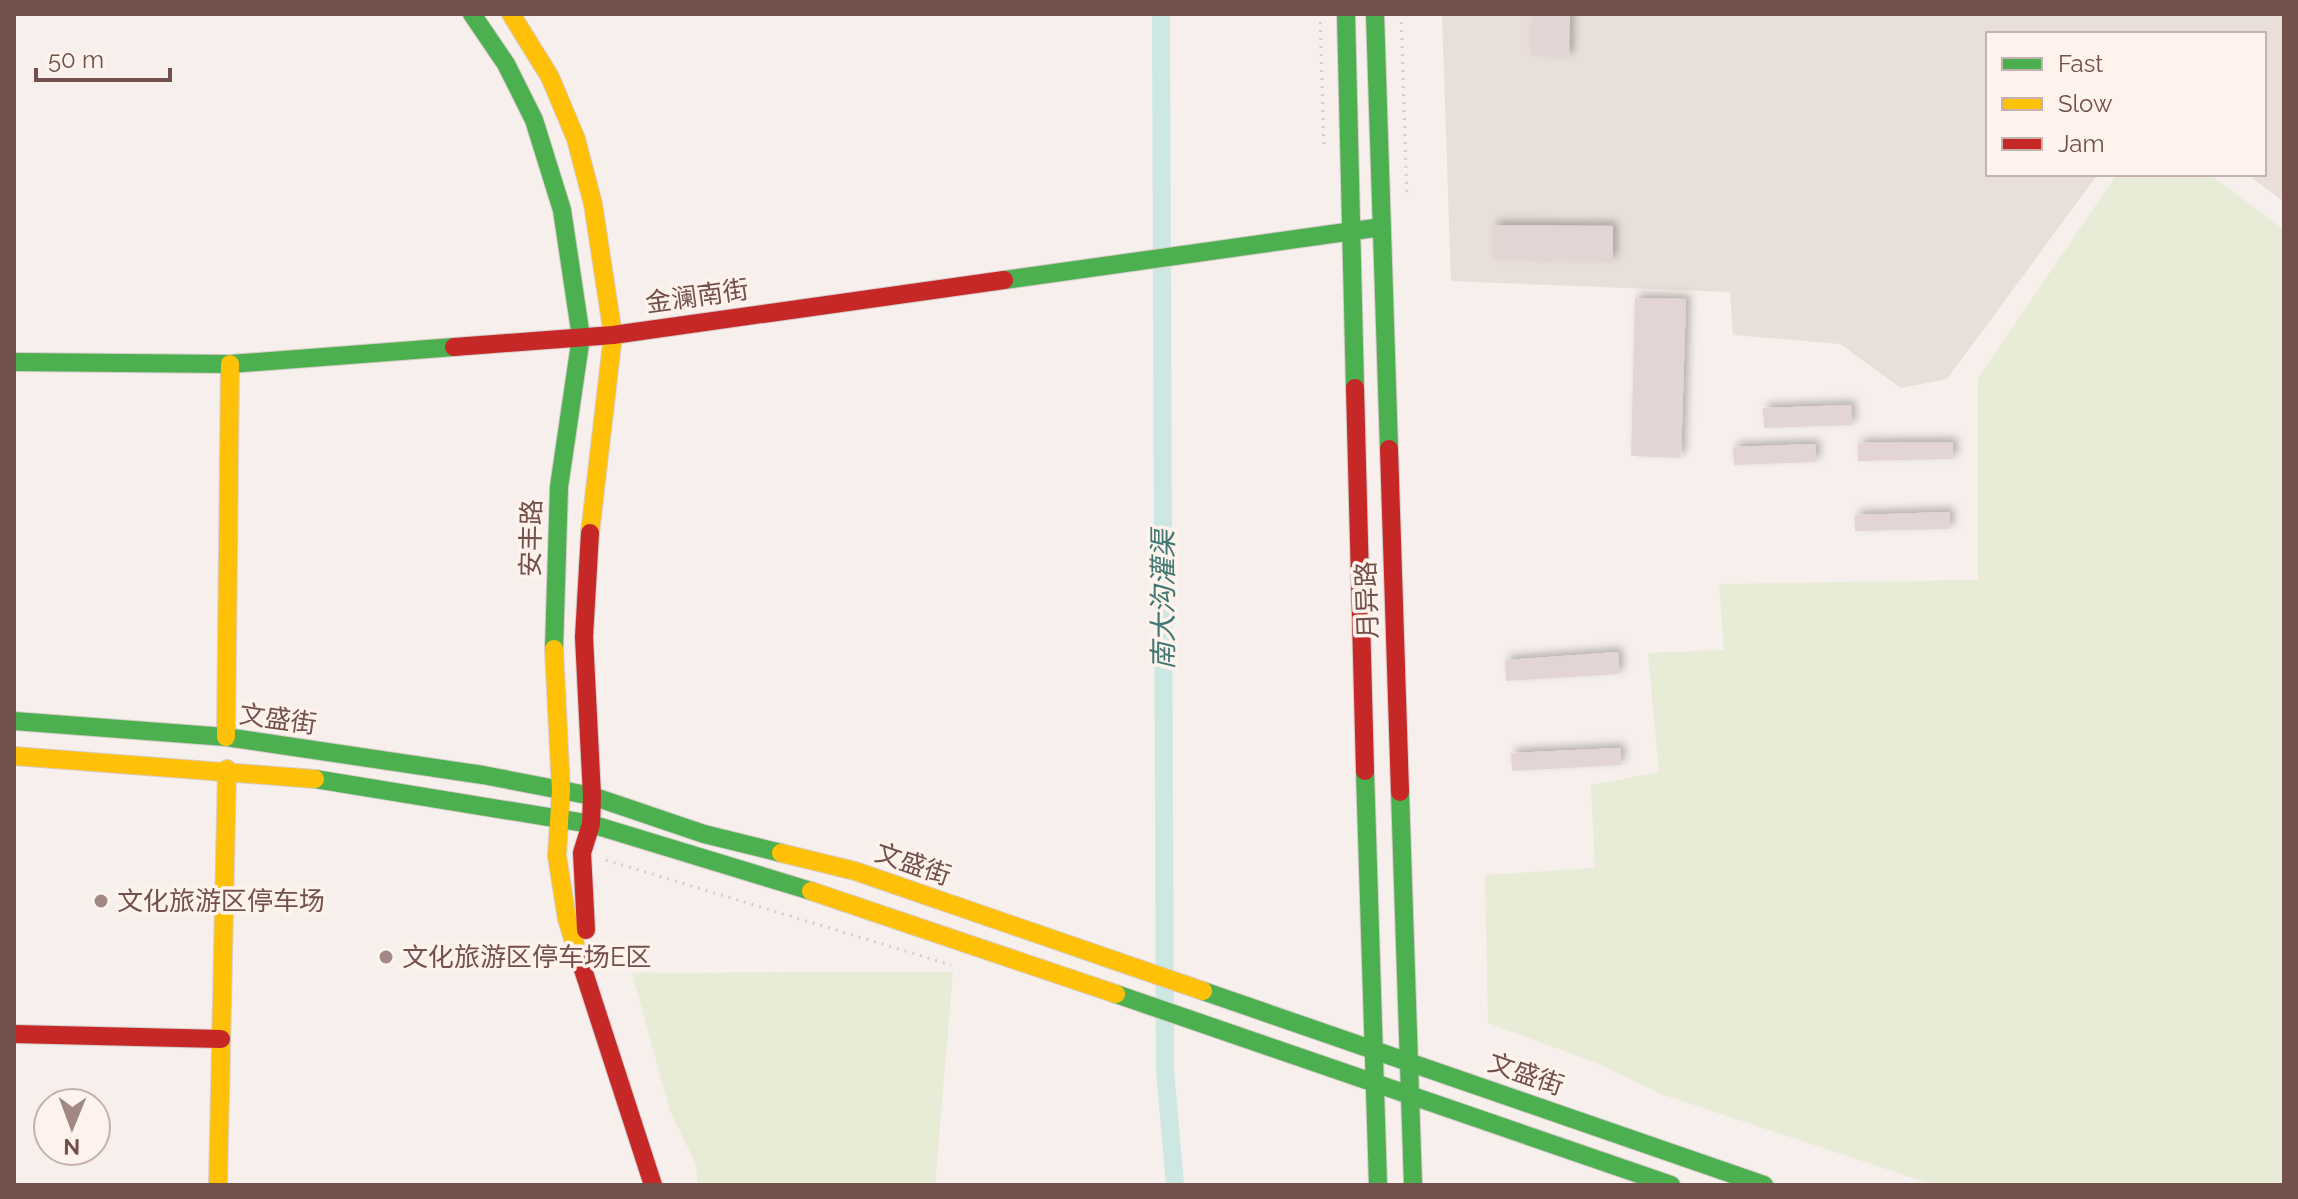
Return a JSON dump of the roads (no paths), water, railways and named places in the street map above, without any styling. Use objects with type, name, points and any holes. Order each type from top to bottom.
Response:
[{"type":"main road","name":"安丰路","points":[[472,14],[521,91],[546,149],[562,210],[581,337],[559,487],[554,656],[561,790],[557,856],[567,919],[616,1080],[653,1185]]},
{"type":"main road","name":"安丰路","points":[[511,14],[550,77],[579,149],[593,204],[613,335],[592,492],[584,637],[592,796],[591,824],[582,853],[588,972],[616,1080]]},
{"type":"main road","name":"月异路","points":[[1346,14],[1378,1185]]},
{"type":"main road","name":"月异路","points":[[1375,14],[1413,1185]]},
{"type":"main road","name":"金澜南街","points":[[14,362],[230,364],[613,335],[1382,227]]},
{"type":"main road","points":[[226,737],[230,364]]},
{"type":"main road","name":"文盛街","points":[[14,721],[226,737],[592,796],[704,834],[855,871],[1372,1053],[1407,1062],[1764,1185]]},
{"type":"main road","name":"文盛街","points":[[14,756],[227,769],[386,788],[591,824],[841,900],[1671,1185]]},
{"type":"main road","points":[[218,1185],[227,769]]},
{"type":"main road","points":[[14,1034],[221,1039]]},
{"type":"waterway","name":"南大沟灌渠","points":[[1161,14],[1165,1070],[1175,1185]]},
{"type":"place","name":"文化旅游区停车场","points":[[101,901]]},
{"type":"place","name":"文化旅游区停车场E区","points":[[386,957]]}]
